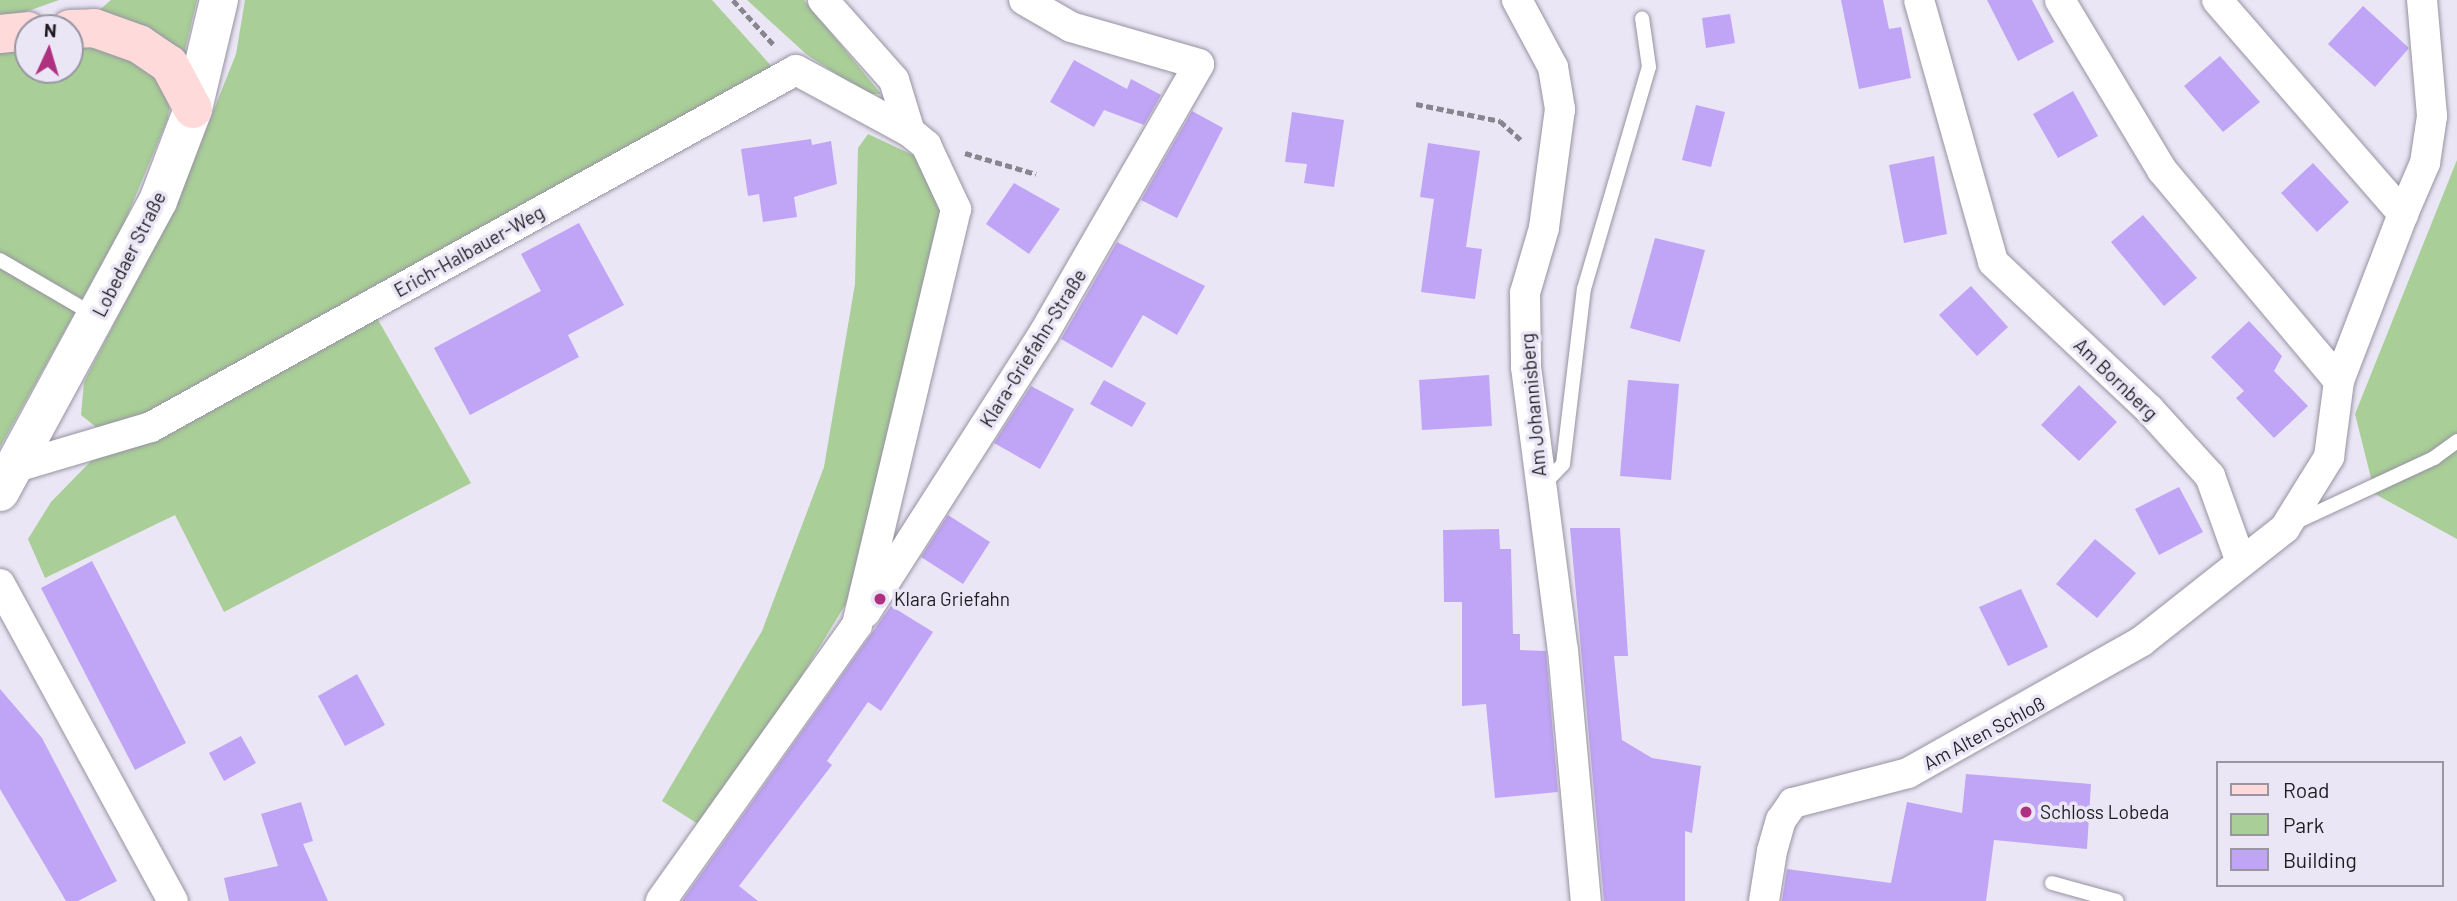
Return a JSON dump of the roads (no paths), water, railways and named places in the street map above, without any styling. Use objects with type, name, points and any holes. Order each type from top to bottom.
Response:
[{"type":"main road","points":[[66,14],[88,0]]},
{"type":"main road","name":"Lobedaer Straße","points":[[8,479],[158,201],[193,109],[219,0]]},
{"type":"main road","points":[[84,28],[94,28],[139,44],[169,64],[193,109]]},
{"type":"street","name":"Klara-Griefahn-Straße","points":[[823,0],[894,80],[918,138],[956,209],[857,625]]},
{"type":"street","name":"Klara-Griefahn-Straße","points":[[661,901],[857,625],[1044,333],[1199,64],[1071,27],[1024,0]]},
{"type":"street","name":"Am Johannisberg","points":[[1517,0],[1553,67],[1560,109],[1546,216],[1525,293],[1526,367],[1563,650],[1586,901]]},
{"type":"street","name":"Am Bornberg","points":[[1919,0],[1993,262],[2149,409],[2210,476],[2241,562]]},
{"type":"street","points":[[2060,0],[2162,170],[2339,381]]},
{"type":"street","points":[[2217,0],[2403,214]]},
{"type":"street","points":[[2241,562],[2285,528],[2329,457],[2339,381],[2425,163],[2432,116],[2423,0]]},
{"type":"street","name":"Erich-Halbauer-Weg","points":[[8,479],[151,427],[796,70],[918,138]]},
{"type":"street","name":"Am Alten Schloß","points":[[1764,901],[1772,851],[1781,820],[1793,803],[1908,773],[1955,751],[2141,641],[2241,562]]},
{"type":"street","points":[[0,584],[173,901]]},
{"type":"lane","name":"Am Johannisberg","points":[[1540,487],[1563,464],[1584,289],[1649,67],[1642,18]]},
{"type":"lane","points":[[0,260],[97,316]]},
{"type":"lane","points":[[2285,528],[2434,458],[2457,442]]},
{"type":"lane","points":[[2052,883],[2117,901]]},
{"type":"place","name":"Klara Griefahn","points":[[880,599]]},
{"type":"place","name":"Schloss Lobeda","points":[[2026,812]]}]
